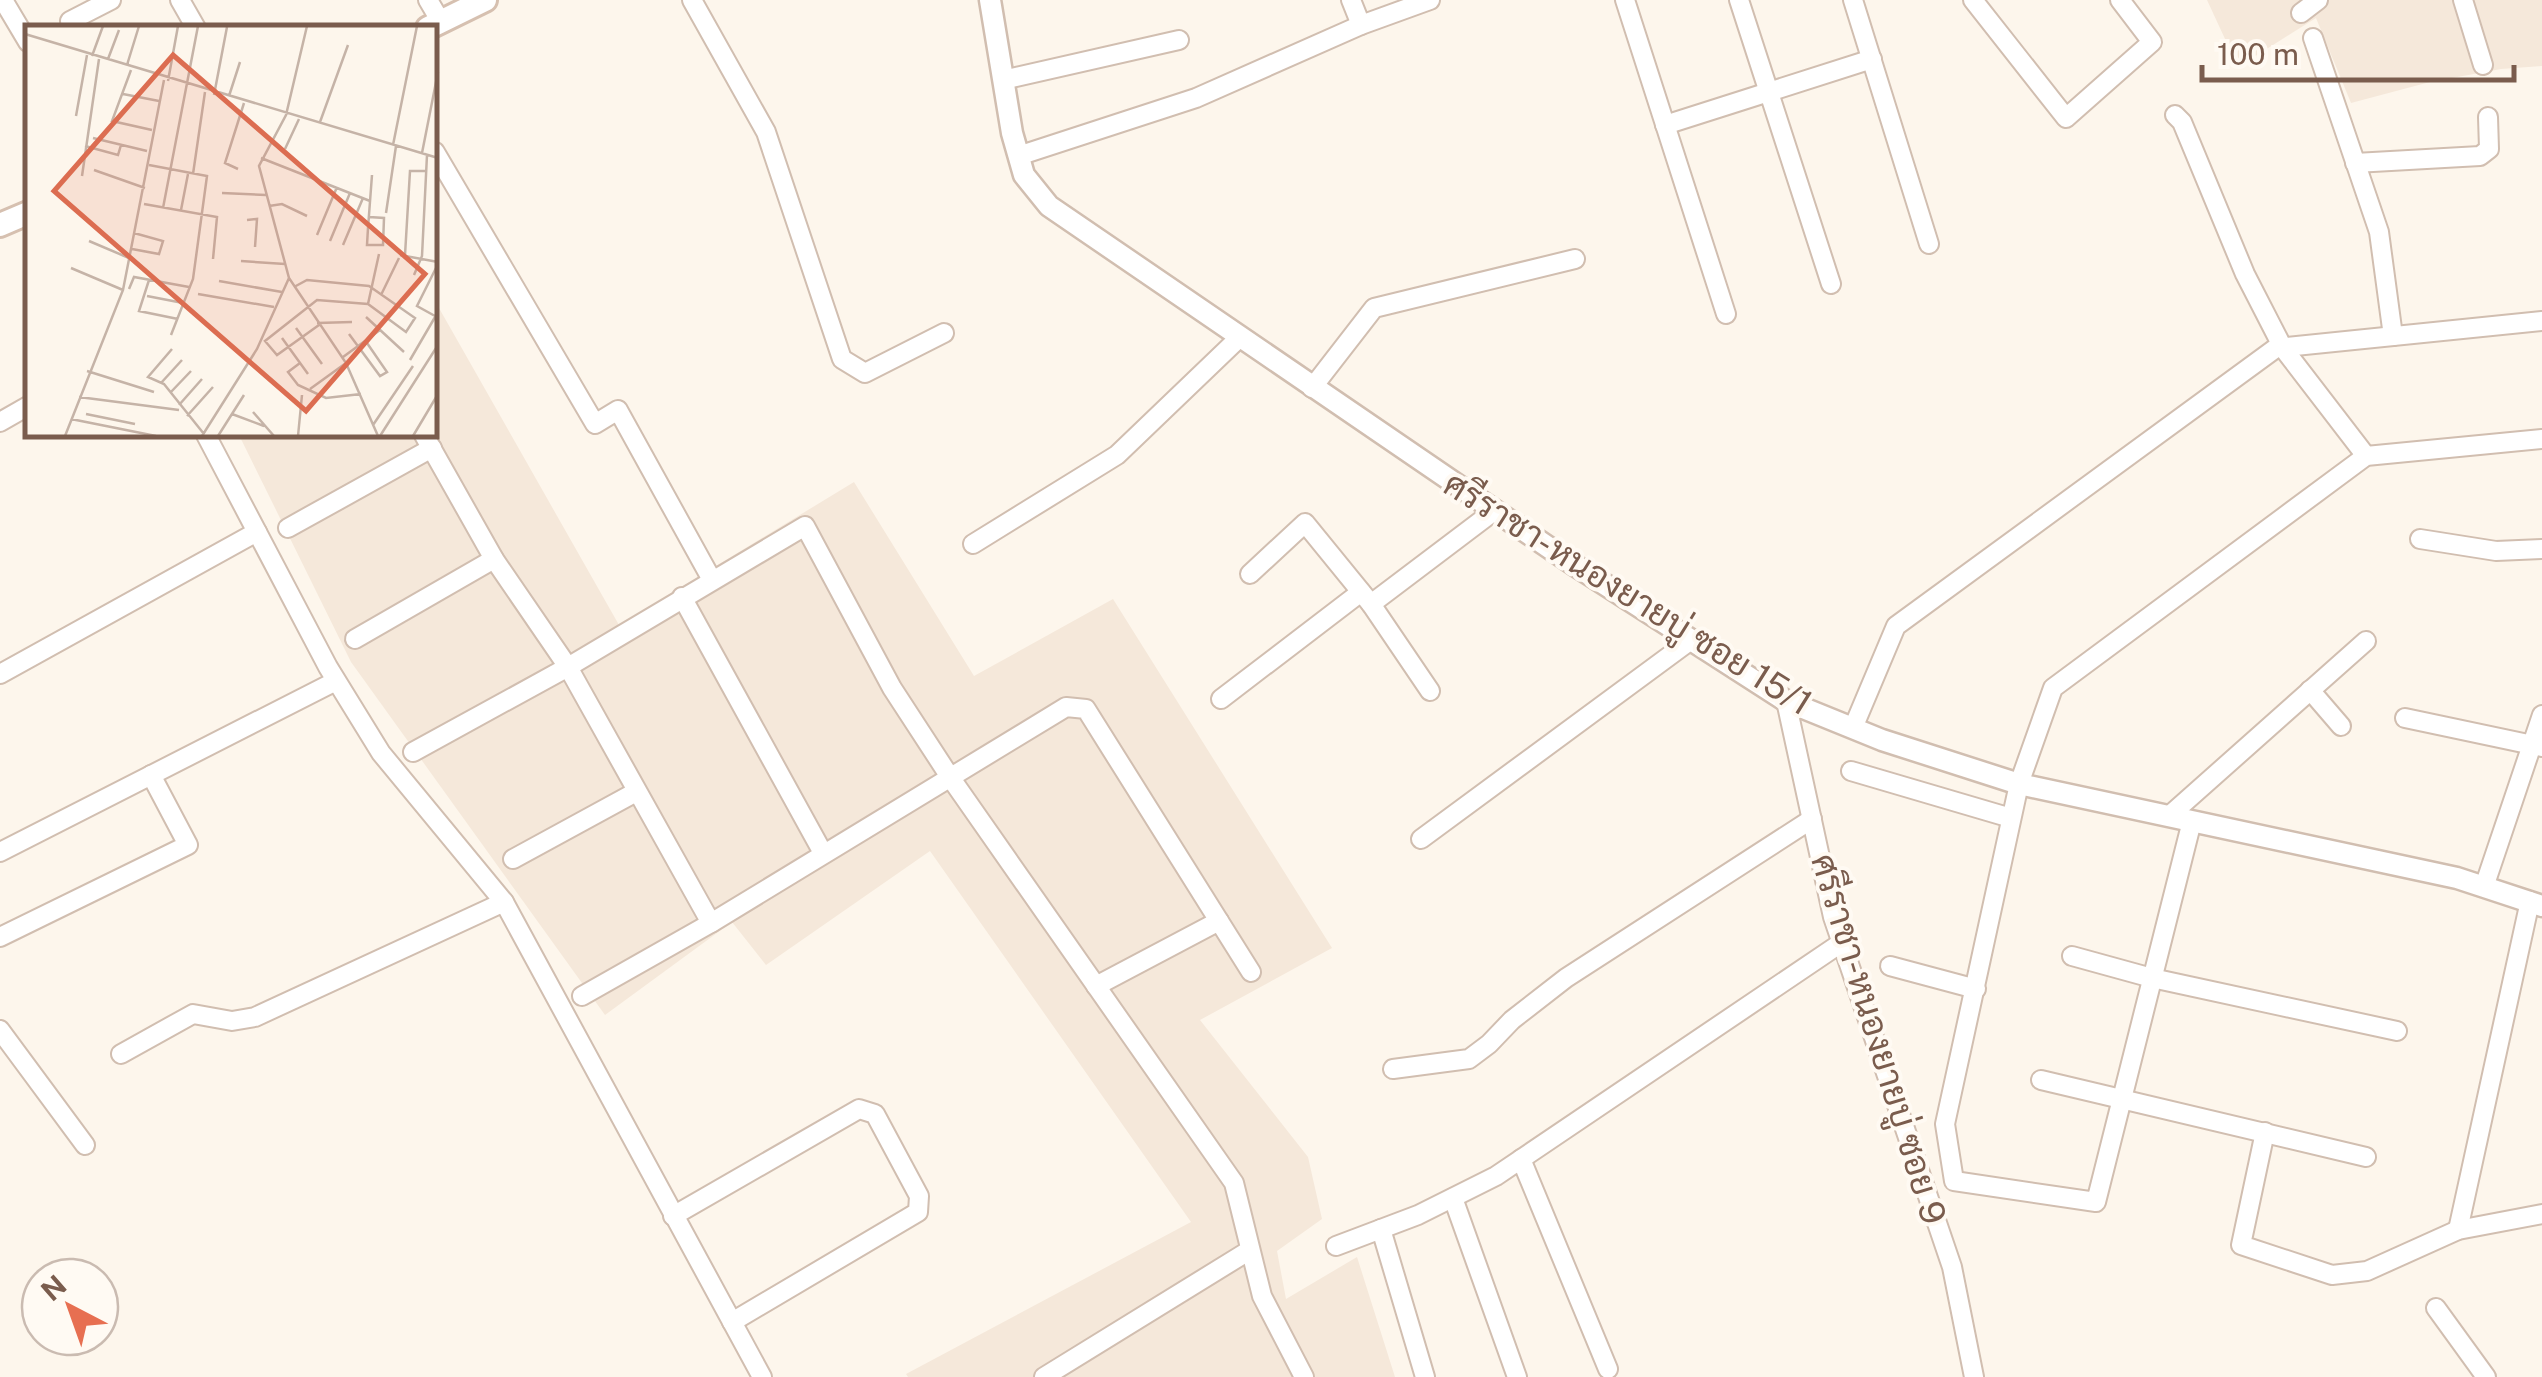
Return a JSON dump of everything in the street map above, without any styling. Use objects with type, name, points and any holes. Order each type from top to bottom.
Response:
[{"type":"main road","points":[[434,24],[485,0]]},
{"type":"main road","points":[[0,225],[25,214]]},
{"type":"street","points":[[3,0],[25,37]]},
{"type":"street","points":[[70,21],[111,0]]},
{"type":"street","points":[[180,0],[194,25]]},
{"type":"street","points":[[428,0],[434,24]]},
{"type":"street","points":[[692,0],[766,132],[842,358],[865,374],[944,332]]},
{"type":"street","name":"ศรีราชา-หนองยายบู่ ซอย 15/1","points":[[990,0],[1018,156],[1024,175],[1049,206],[1494,511],[1786,701],[2019,784],[2484,887],[2536,904]]},
{"type":"street","points":[[1351,0],[1361,25]]},
{"type":"street","points":[[1018,156],[1196,98],[1361,25],[1430,0]]},
{"type":"street","points":[[1625,0],[1726,314]]},
{"type":"street","points":[[1739,0],[1830,284]]},
{"type":"street","points":[[1853,0],[1928,244]]},
{"type":"street","points":[[1973,0],[2066,118],[2152,42],[2120,0]]},
{"type":"street","points":[[2301,13],[2318,0]]},
{"type":"street","points":[[2463,0],[2483,65]]},
{"type":"street","points":[[2312,38],[2379,232],[2393,336]]},
{"type":"street","points":[[1003,80],[1179,40]]},
{"type":"street","points":[[1666,125],[1872,59]]},
{"type":"street","points":[[2130,63],[2143,78]]},
{"type":"street","points":[[2175,115],[2182,122],[2246,274],[2283,348],[2366,456]]},
{"type":"street","points":[[2356,163],[2480,156],[2489,148],[2488,117]]},
{"type":"street","points":[[438,157],[596,424],[618,410],[712,580]]},
{"type":"street","points":[[1312,388],[1374,308],[1574,259]]},
{"type":"street","points":[[1853,728],[1896,626],[2276,348],[2542,320]]},
{"type":"street","points":[[974,544],[1117,454],[1239,338]]},
{"type":"street","points":[[0,422],[25,408]]},
{"type":"street","points":[[208,438],[336,680],[380,753],[504,902],[762,1377]]},
{"type":"street","points":[[2192,821],[2096,1202],[1954,1181],[1945,1124],[2019,784],[2053,688],[2366,456],[2542,439]]},
{"type":"street","points":[[288,528],[428,442],[494,559],[568,667],[711,923]]},
{"type":"street","points":[[1221,699],[1494,511]]},
{"type":"street","points":[[1250,574],[1305,524],[1366,598],[1430,691]]},
{"type":"street","points":[[413,752],[568,667],[805,526],[892,688],[950,777],[1234,1183],[1262,1296],[1298,1375]]},
{"type":"street","points":[[0,674],[257,532]]},
{"type":"street","points":[[2420,539],[2496,551],[2542,549]]},
{"type":"street","points":[[355,639],[494,559]]},
{"type":"street","points":[[682,598],[823,853]]},
{"type":"street","points":[[1421,838],[1691,640]]},
{"type":"street","points":[[2169,816],[2366,641]]},
{"type":"street","points":[[0,852],[336,680]]},
{"type":"street","points":[[2310,690],[2340,726]]},
{"type":"street","name":"ศรีราชา-หนองยายบู่ ซอย 9","points":[[1786,701],[1842,943],[1952,1267],[1974,1377]]},
{"type":"street","points":[[582,996],[711,923],[1066,707],[1086,710],[1250,972]]},
{"type":"street","points":[[2484,887],[2538,746],[2542,715]]},
{"type":"street","points":[[2405,718],[2538,746]]},
{"type":"street","points":[[1851,771],[2011,818]]},
{"type":"street","points":[[0,936],[188,845],[151,775]]},
{"type":"street","points":[[513,859],[636,792]]},
{"type":"street","points":[[1393,1069],[1469,1059],[1566,978],[1812,819]]},
{"type":"street","points":[[120,1054],[193,1014],[232,1021],[255,1018],[504,902]]},
{"type":"street","points":[[2458,1230],[2536,904]]},
{"type":"street","points":[[1096,986],[1218,921]]},
{"type":"street","points":[[1336,1246],[1453,1198],[1521,1159],[1842,943]]},
{"type":"street","points":[[2072,956],[2152,978],[2397,1031]]},
{"type":"street","points":[[1890,966],[1976,989]]},
{"type":"street","points":[[0,1030],[85,1144]]},
{"type":"street","points":[[2042,1080],[2366,1156]]},
{"type":"street","points":[[673,1216],[859,1110],[875,1114],[919,1196],[918,1212],[732,1322]]},
{"type":"street","points":[[2265,1132],[2242,1246],[2332,1275],[2367,1270],[2458,1230],[2542,1214]]},
{"type":"street","points":[[1521,1159],[1608,1369]]},
{"type":"street","points":[[1453,1198],[1517,1377]]},
{"type":"street","points":[[1381,1229],[1425,1377]]},
{"type":"street","points":[[1044,1377],[1250,1250]]},
{"type":"street","points":[[2436,1308],[2486,1377]]},
{"type":"shaded area","points":[[2207,0],[2542,0],[2542,66],[2430,82],[2351,103],[2316,18],[2238,67]]},
{"type":"shaded area","points":[[438,306],[619,625],[854,482],[974,676],[1113,599],[1332,948],[1200,1020],[1308,1157],[1322,1219],[1277,1251],[1286,1299],[1357,1257],[1395,1377],[908,1377],[906,1374],[1191,1222],[930,851],[766,965],[732,922],[605,1015],[351,662],[240,438],[438,438]]}]
